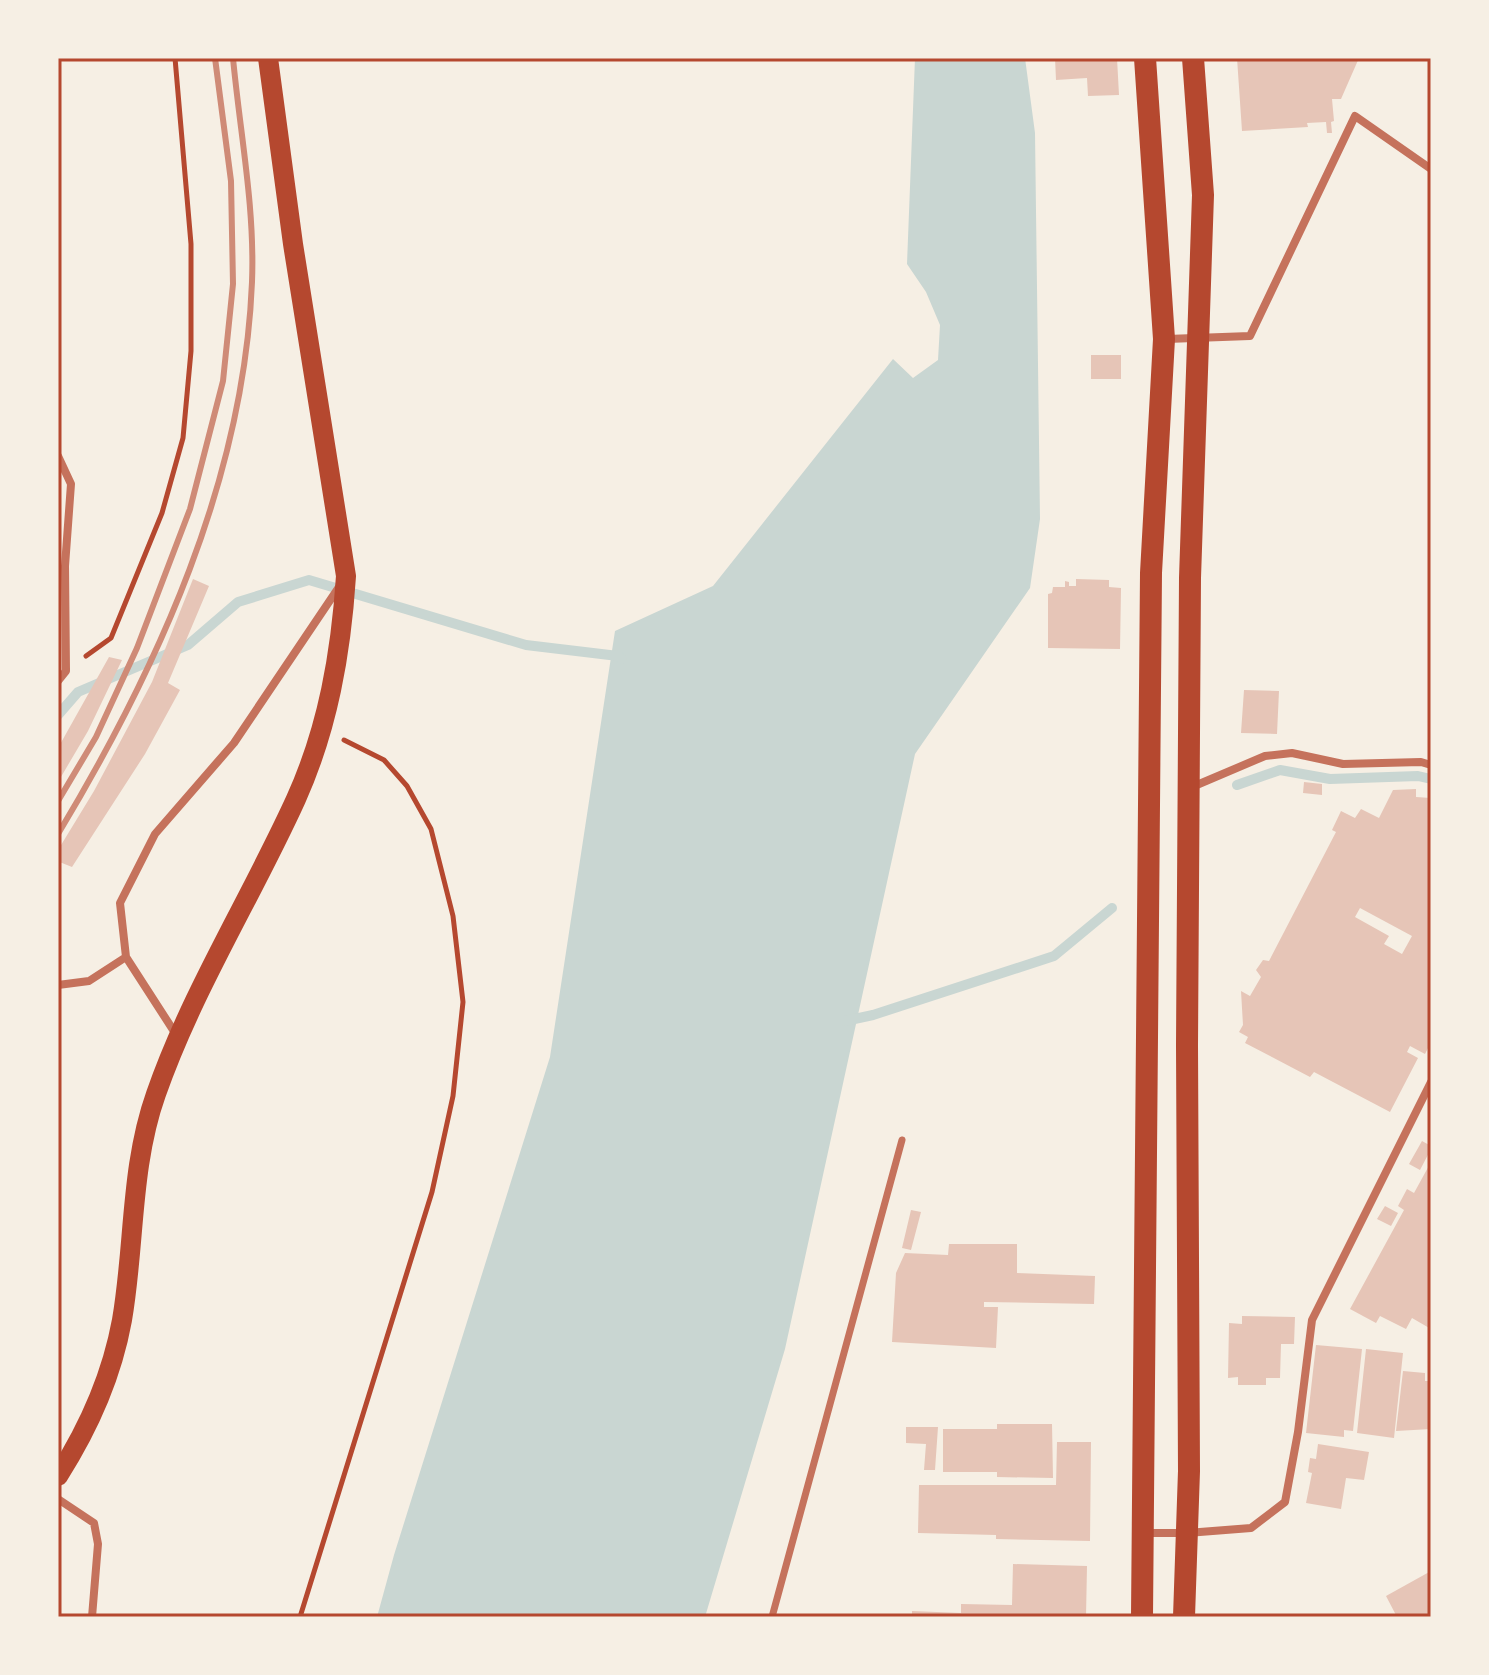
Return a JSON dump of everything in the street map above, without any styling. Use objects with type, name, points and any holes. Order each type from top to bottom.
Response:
[{"type":"highway","points":[[1142,1617],[1151,573],[1164,339],[1145,58]]},
{"type":"highway","points":[[1184,1617],[1189,1471],[1187,1061],[1190,578],[1203,195],[1193,58]]},
{"type":"main road","points":[[58,1476],[109,1372],[122,1320],[140,1151],[155,1096],[177,1037],[296,798],[321,730],[343,631],[346,576],[293,244],[268,58]]},
{"type":"street","points":[[1164,339],[1250,336],[1355,116],[1431,169]]},
{"type":"street","points":[[58,456],[71,484],[61,565],[66,671],[58,681]]},
{"type":"street","points":[[177,1037],[126,957],[120,903],[155,834],[234,743],[346,576]]},
{"type":"street","points":[[1189,789],[1265,756],[1278,754],[1292,753],[1343,764],[1421,762],[1431,765]]},
{"type":"street","points":[[58,985],[89,981],[126,957]]},
{"type":"street","points":[[1141,1533],[1251,1528],[1285,1502],[1298,1432],[1312,1320],[1431,1082]]},
{"type":"street","points":[[772,1617],[902,1140]]},
{"type":"street","points":[[58,1499],[94,1523],[98,1544],[92,1617]]},
{"type":"path","points":[[66,671],[111,638],[162,513],[183,438],[191,351],[191,244],[175,58]]},
{"type":"path","points":[[300,1617],[432,1192],[453,1096],[463,1002],[453,916],[431,829],[407,786],[384,760],[321,730]]},
{"type":"shaded area","points":[[915,58],[1025,58],[1035,133],[1040,519],[1030,588],[915,754],[785,1349],[705,1617],[377,1617],[550,1057],[615,631],[713,586],[893,359],[913,378],[938,360],[940,325],[926,292],[907,264]]},
{"type":"building","points":[[1055,58],[1117,58],[1119,95],[1088,96],[1087,78],[1056,80]]},
{"type":"building","points":[[1237,58],[1359,58],[1341,99],[1332,99],[1334,121],[1331,122],[1332,133],[1327,133],[1326,122],[1307,123],[1308,127],[1242,131]]},
{"type":"building","points":[[1091,355],[1121,355],[1121,379],[1091,379]]},
{"type":"building","points":[[193,579],[209,586],[168,683],[180,690],[145,754],[72,867],[58,862],[58,850],[94,791],[152,682]]},
{"type":"building","points":[[1076,579],[1109,580],[1109,587],[1121,588],[1120,649],[1048,648],[1048,594],[1052,593],[1053,587],[1065,587],[1065,581],[1069,582],[1069,586],[1076,586]]},
{"type":"building","points":[[109,657],[122,660],[88,731],[58,782],[58,748]]},
{"type":"building","points":[[1244,690],[1279,691],[1277,734],[1241,733]]},
{"type":"building","points":[[1304,782],[1322,784],[1322,795],[1303,793]]},
{"type":"building","points":[[1416,789],[1416,797],[1431,798],[1431,1042],[1425,1054],[1410,1046],[1407,1052],[1418,1058],[1390,1112],[1314,1072],[1310,1077],[1245,1043],[1248,1037],[1239,1032],[1243,1025],[1241,991],[1250,996],[1261,977],[1256,970],[1263,960],[1269,961],[1336,832],[1332,830],[1341,811],[1355,818],[1361,809],[1379,818],[1393,790]],"holes":[[[1360,908],[1412,936],[1402,954],[1384,944],[1389,936],[1355,917]]]},
{"type":"building","points":[[1422,1141],[1431,1149],[1420,1170],[1409,1164]]},
{"type":"building","points":[[1431,1162],[1431,1329],[1412,1318],[1406,1329],[1380,1316],[1376,1323],[1350,1309],[1404,1210],[1398,1206],[1407,1189],[1414,1193]]},
{"type":"building","points":[[1385,1206],[1398,1213],[1391,1226],[1377,1219]]},
{"type":"building","points":[[911,1210],[921,1212],[911,1250],[902,1248]]},
{"type":"building","points":[[949,1244],[1017,1244],[1017,1273],[1095,1276],[1094,1304],[984,1302],[984,1307],[998,1307],[996,1348],[892,1342],[896,1273],[905,1253],[948,1255]]},
{"type":"building","points":[[1242,1316],[1295,1317],[1294,1344],[1281,1344],[1280,1378],[1266,1378],[1266,1385],[1238,1385],[1238,1377],[1228,1378],[1229,1323],[1242,1324]]},
{"type":"building","points":[[1316,1345],[1362,1349],[1353,1431],[1344,1430],[1344,1437],[1306,1433]]},
{"type":"building","points":[[1366,1349],[1403,1353],[1394,1438],[1357,1433]]},
{"type":"building","points":[[1403,1371],[1425,1373],[1425,1381],[1431,1381],[1431,1429],[1396,1431]]},
{"type":"building","points":[[997,1424],[1052,1424],[1053,1478],[997,1477],[997,1472],[943,1472],[943,1429],[997,1429]]},
{"type":"building","points":[[906,1427],[938,1427],[935,1470],[924,1470],[926,1444],[906,1443]]},
{"type":"building","points":[[1057,1442],[1091,1442],[1090,1541],[918,1533],[919,1485],[1056,1485]]},
{"type":"building","points":[[1318,1444],[1369,1452],[1364,1480],[1346,1478],[1341,1509],[1306,1503],[1312,1473],[1308,1472],[1310,1458],[1316,1459]]},
{"type":"building","points":[[1013,1564],[1087,1566],[1086,1617],[912,1617],[912,1611],[961,1613],[961,1604],[1012,1605]]},
{"type":"building","points":[[1431,1571],[1431,1617],[1397,1617],[1386,1596]]},
{"type":"waterway","points":[[58,715],[78,692],[188,645],[238,602],[309,580],[526,645],[622,659]]},
{"type":"waterway","points":[[1237,785],[1280,770],[1330,779],[1418,776],[1431,779]]},
{"type":"waterway","points":[[845,1021],[873,1015],[1054,956],[1112,908]]},
{"type":"railway","points":[[58,801],[96,737],[137,648],[190,509],[223,381],[233,284],[231,181],[215,58]]},
{"type":"railway","points":[[58,834],[95,771],[161,638],[190,570],[232,428],[245,355],[252,282],[249,198],[233,58]]}]
